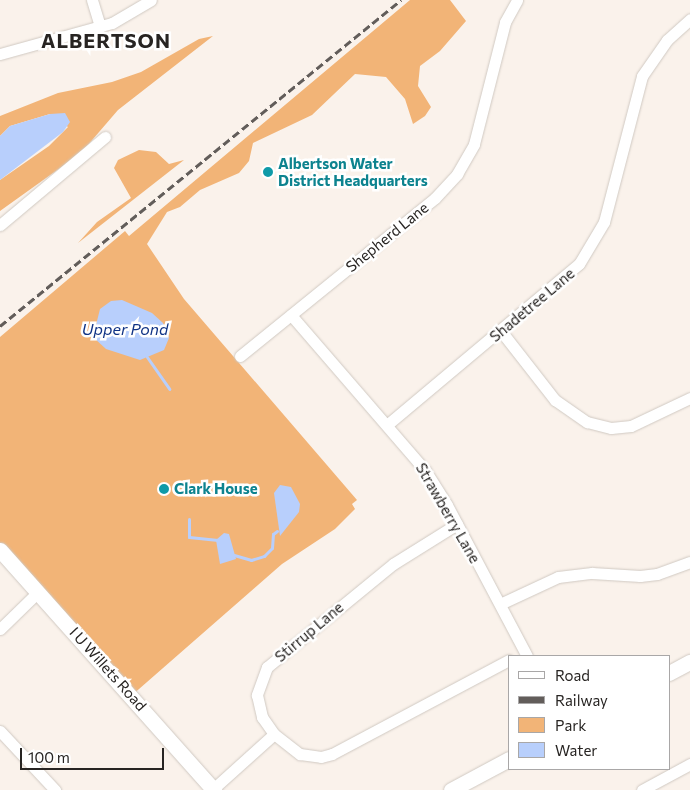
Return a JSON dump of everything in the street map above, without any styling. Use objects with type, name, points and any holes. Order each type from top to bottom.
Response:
[{"type":"main road","name":"I U Willets Road","points":[[0,550],[213,789]]},
{"type":"main road","points":[[670,672],[690,662]]},
{"type":"main road","points":[[451,790],[508,760]]},
{"type":"street","points":[[92,0],[100,28]]},
{"type":"street","points":[[0,54],[100,28],[123,18],[150,0]]},
{"type":"street","name":"Shepherd Lane","points":[[240,356],[435,198],[457,174],[474,144],[505,22],[517,0]]},
{"type":"street","name":"Shadetree Lane","points":[[388,424],[563,280],[579,264],[597,237],[642,76],[667,40],[690,19]]},
{"type":"street","points":[[0,225],[105,137]]},
{"type":"street","name":"Strawberry Lane","points":[[291,315],[388,424],[425,470],[457,524],[500,604],[522,655]]},
{"type":"street","points":[[501,331],[555,400],[587,422],[611,428],[631,426],[690,398]]},
{"type":"street","name":"Stirrup Lane","points":[[457,524],[392,564],[267,668],[258,684],[258,703],[274,734],[300,754],[321,757],[332,754],[508,661]]},
{"type":"street","points":[[500,604],[558,578],[592,573],[625,576],[657,574],[690,562]]},
{"type":"street","points":[[0,629],[38,592]]},
{"type":"street","points":[[0,732],[54,790]]},
{"type":"street","points":[[213,789],[274,734]]},
{"type":"street","points":[[642,790],[690,764]]},
{"type":"green space","points":[[410,0],[450,0],[466,21],[440,51],[420,66],[418,86],[431,107],[425,116],[413,124],[405,99],[386,77],[355,74],[312,115],[253,143],[249,161],[239,173],[200,190],[180,207],[167,212],[147,244],[184,299],[357,500],[352,504],[355,509],[335,529],[282,564],[131,696],[0,549],[0,337],[125,231],[129,236]]},
{"type":"green space","points":[[213,36],[118,110],[81,153],[0,211],[0,180],[49,146],[68,127],[50,114],[10,126],[0,136],[0,116],[58,93],[112,82],[141,72],[199,39]]},
{"type":"green space","points":[[139,150],[156,152],[169,164],[184,160],[78,243],[97,222],[131,198],[114,168],[118,160]]},
{"type":"water","points":[[65,113],[70,122],[63,132],[0,180],[0,136],[10,126],[50,114]]},
{"type":"water","name":"Upper Pond","points":[[122,300],[152,313],[163,323],[169,338],[164,350],[140,360],[106,349],[93,337],[100,309],[111,301]]},
{"type":"water","points":[[280,485],[291,487],[300,504],[299,512],[280,536],[274,493]]},
{"type":"water","points":[[224,533],[229,534],[236,559],[220,564],[216,540]]},
{"type":"waterway","points":[[147,357],[169,389]]},
{"type":"waterway","points":[[189,519],[189,537],[218,540]]},
{"type":"waterway","points":[[234,555],[251,560],[264,556],[272,548],[273,534],[277,531]]},
{"type":"railway","points":[[0,326],[401,0]]},
{"type":"place","name":"Albertson Water District Headquarters","points":[[268,172]]},
{"type":"place","name":"Clark House","points":[[164,489]]},
{"type":"district","name":"ALBERTSON","points":[[106,40]]}]
